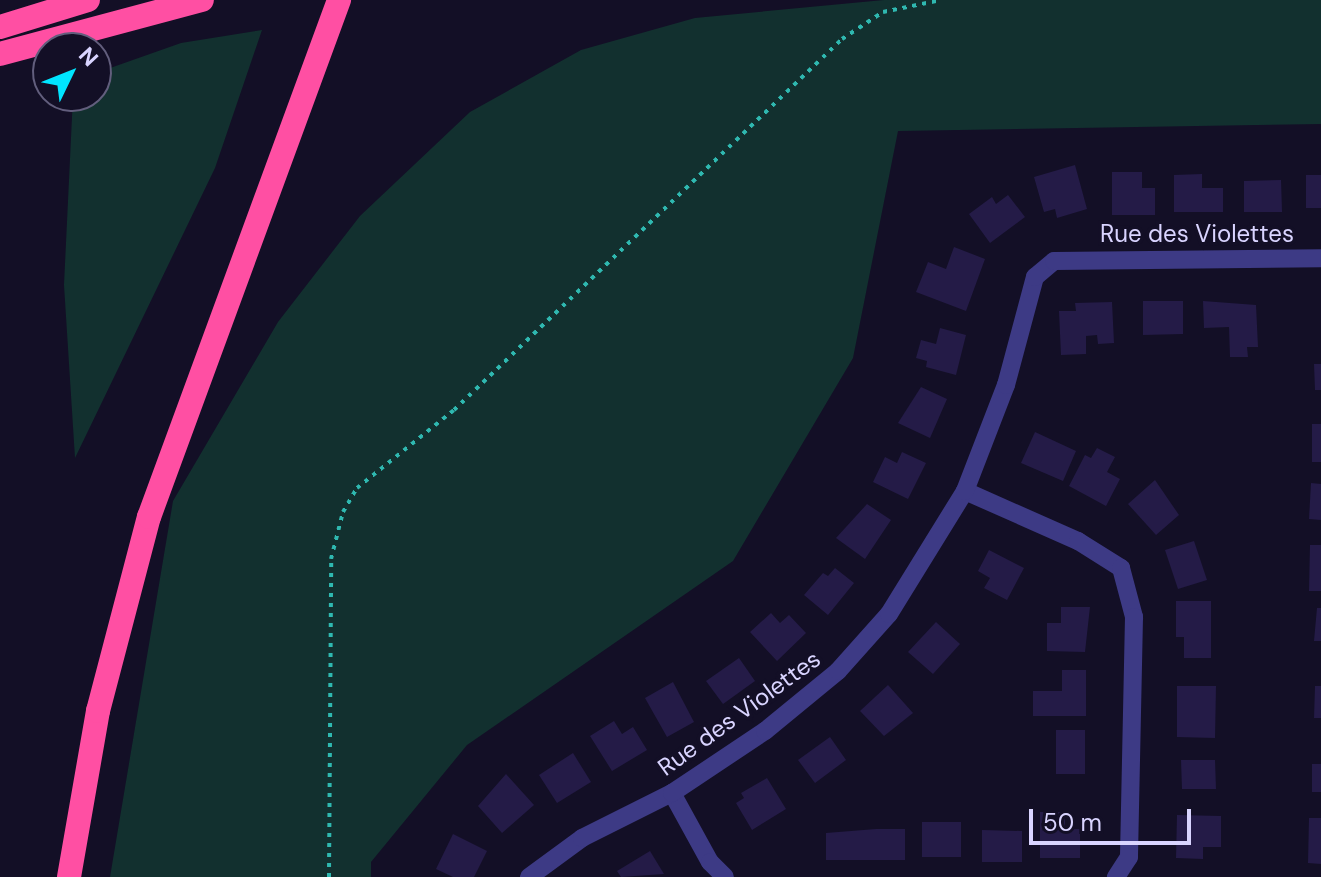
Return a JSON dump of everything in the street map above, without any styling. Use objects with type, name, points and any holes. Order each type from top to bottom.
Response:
[{"type":"highway","points":[[0,27],[88,0]]},
{"type":"highway","points":[[0,54],[202,0]]},
{"type":"highway","points":[[69,877],[98,711],[149,517],[339,0]]},
{"type":"street","name":"Rue des Violettes","points":[[529,877],[582,838],[672,793],[765,731],[838,671],[889,614],[965,491],[1006,385],[1035,277],[1054,261],[1321,258]]},
{"type":"street","points":[[965,491],[1078,541],[1121,568],[1134,617],[1129,857],[1116,877]]},
{"type":"street","points":[[672,793],[710,862],[725,877]]},
{"type":"path","points":[[329,877],[331,559],[343,512],[357,488],[454,410],[842,39],[883,12],[941,0]]},
{"type":"green space","points":[[884,0],[1321,0],[1321,124],[898,131],[853,358],[733,561],[467,745],[371,862],[371,877],[110,877],[173,501],[278,322],[360,216],[470,112],[581,50],[695,18]]},
{"type":"green space","points":[[262,30],[215,168],[75,458],[64,285],[72,112],[112,112],[112,67],[181,43]]},
{"type":"building","points":[[1075,165],[1087,209],[1057,218],[1055,209],[1044,212],[1034,177]]},
{"type":"building","points":[[1112,172],[1142,172],[1142,188],[1155,188],[1155,215],[1112,215]]},
{"type":"building","points":[[1202,174],[1202,188],[1223,188],[1223,212],[1174,212],[1174,175]]},
{"type":"building","points":[[1306,175],[1321,175],[1321,208],[1306,208]]},
{"type":"building","points":[[1281,180],[1282,212],[1244,212],[1244,181]]},
{"type":"building","points":[[1008,195],[1025,217],[990,243],[969,214],[992,197],[996,204]]},
{"type":"building","points":[[954,247],[985,259],[966,311],[916,292],[928,262],[946,269]]},
{"type":"building","points":[[1143,301],[1183,301],[1183,334],[1143,335]]},
{"type":"building","points":[[1203,301],[1256,305],[1258,347],[1247,347],[1248,357],[1230,357],[1229,327],[1204,328]]},
{"type":"building","points":[[1112,302],[1114,343],[1098,344],[1097,335],[1086,336],[1086,354],[1061,355],[1059,311],[1076,311],[1075,303]]},
{"type":"building","points":[[940,328],[966,335],[956,375],[926,367],[927,361],[916,358],[921,340],[936,344]]},
{"type":"building","points":[[1314,364],[1321,364],[1321,390],[1315,390]]},
{"type":"building","points":[[921,387],[947,399],[930,438],[898,423]]},
{"type":"building","points":[[1312,424],[1321,424],[1321,462],[1312,462]]},
{"type":"building","points":[[1035,432],[1076,451],[1063,481],[1021,463]]},
{"type":"building","points":[[1097,448],[1115,457],[1107,472],[1120,479],[1106,506],[1069,486],[1085,455],[1091,458]]},
{"type":"building","points":[[902,452],[926,463],[908,499],[873,482],[885,457],[897,463]]},
{"type":"building","points":[[1155,480],[1179,515],[1156,535],[1128,504]]},
{"type":"building","points":[[1311,483],[1321,484],[1321,520],[1309,519]]},
{"type":"building","points":[[867,504],[891,520],[865,559],[836,538]]},
{"type":"building","points":[[1194,541],[1207,580],[1178,589],[1165,550]]},
{"type":"building","points":[[1310,545],[1321,545],[1321,591],[1309,591]]},
{"type":"building","points":[[989,550],[1024,568],[1007,600],[984,588],[990,578],[978,571]]},
{"type":"building","points":[[835,568],[854,583],[828,615],[804,595],[823,573],[828,576]]},
{"type":"building","points":[[1176,601],[1211,601],[1211,658],[1184,658],[1184,637],[1176,637]]},
{"type":"building","points":[[1061,607],[1090,607],[1085,652],[1047,651],[1047,623],[1061,623]]},
{"type":"building","points":[[1317,608],[1321,608],[1321,641],[1314,641]]},
{"type":"building","points":[[771,613],[780,623],[789,615],[806,633],[777,661],[750,632]]},
{"type":"building","points":[[936,622],[960,644],[933,674],[908,652]]},
{"type":"building","points":[[739,658],[755,681],[723,704],[706,681]]},
{"type":"building","points":[[1062,670],[1086,670],[1086,716],[1033,716],[1033,691],[1062,691]]},
{"type":"building","points":[[673,682],[694,722],[667,737],[645,698]]},
{"type":"building","points":[[888,685],[913,713],[884,736],[860,711]]},
{"type":"building","points":[[1177,686],[1216,686],[1215,738],[1177,737]]},
{"type":"building","points":[[1315,686],[1321,686],[1321,718],[1314,718]]},
{"type":"building","points":[[614,721],[622,734],[633,727],[647,750],[612,771],[590,736]]},
{"type":"building","points":[[1056,730],[1085,730],[1085,774],[1056,774]]},
{"type":"building","points":[[830,737],[846,760],[815,783],[798,760]]},
{"type":"building","points":[[573,753],[591,782],[557,803],[539,775]]},
{"type":"building","points":[[1181,760],[1215,760],[1216,789],[1182,789]]},
{"type":"building","points":[[1312,764],[1321,764],[1321,792],[1312,792]]},
{"type":"building","points":[[506,774],[534,805],[502,833],[478,806]]},
{"type":"building","points":[[767,778],[786,809],[752,830],[736,803],[744,798],[741,793]]},
{"type":"building","points":[[1040,812],[1065,812],[1065,829],[1080,829],[1080,858],[1040,858]]},
{"type":"building","points":[[1177,815],[1221,816],[1221,847],[1203,847],[1203,859],[1176,858]]},
{"type":"building","points":[[1309,818],[1321,818],[1321,864],[1308,863]]},
{"type":"building","points":[[922,822],[961,822],[961,857],[922,857]]},
{"type":"building","points":[[905,829],[905,860],[826,860],[826,833]]},
{"type":"building","points":[[982,830],[1022,831],[1022,862],[982,862]]},
{"type":"building","points":[[453,834],[487,851],[474,877],[453,877],[436,869]]},
{"type":"building","points":[[650,851],[664,874],[621,877],[617,871]]}]
